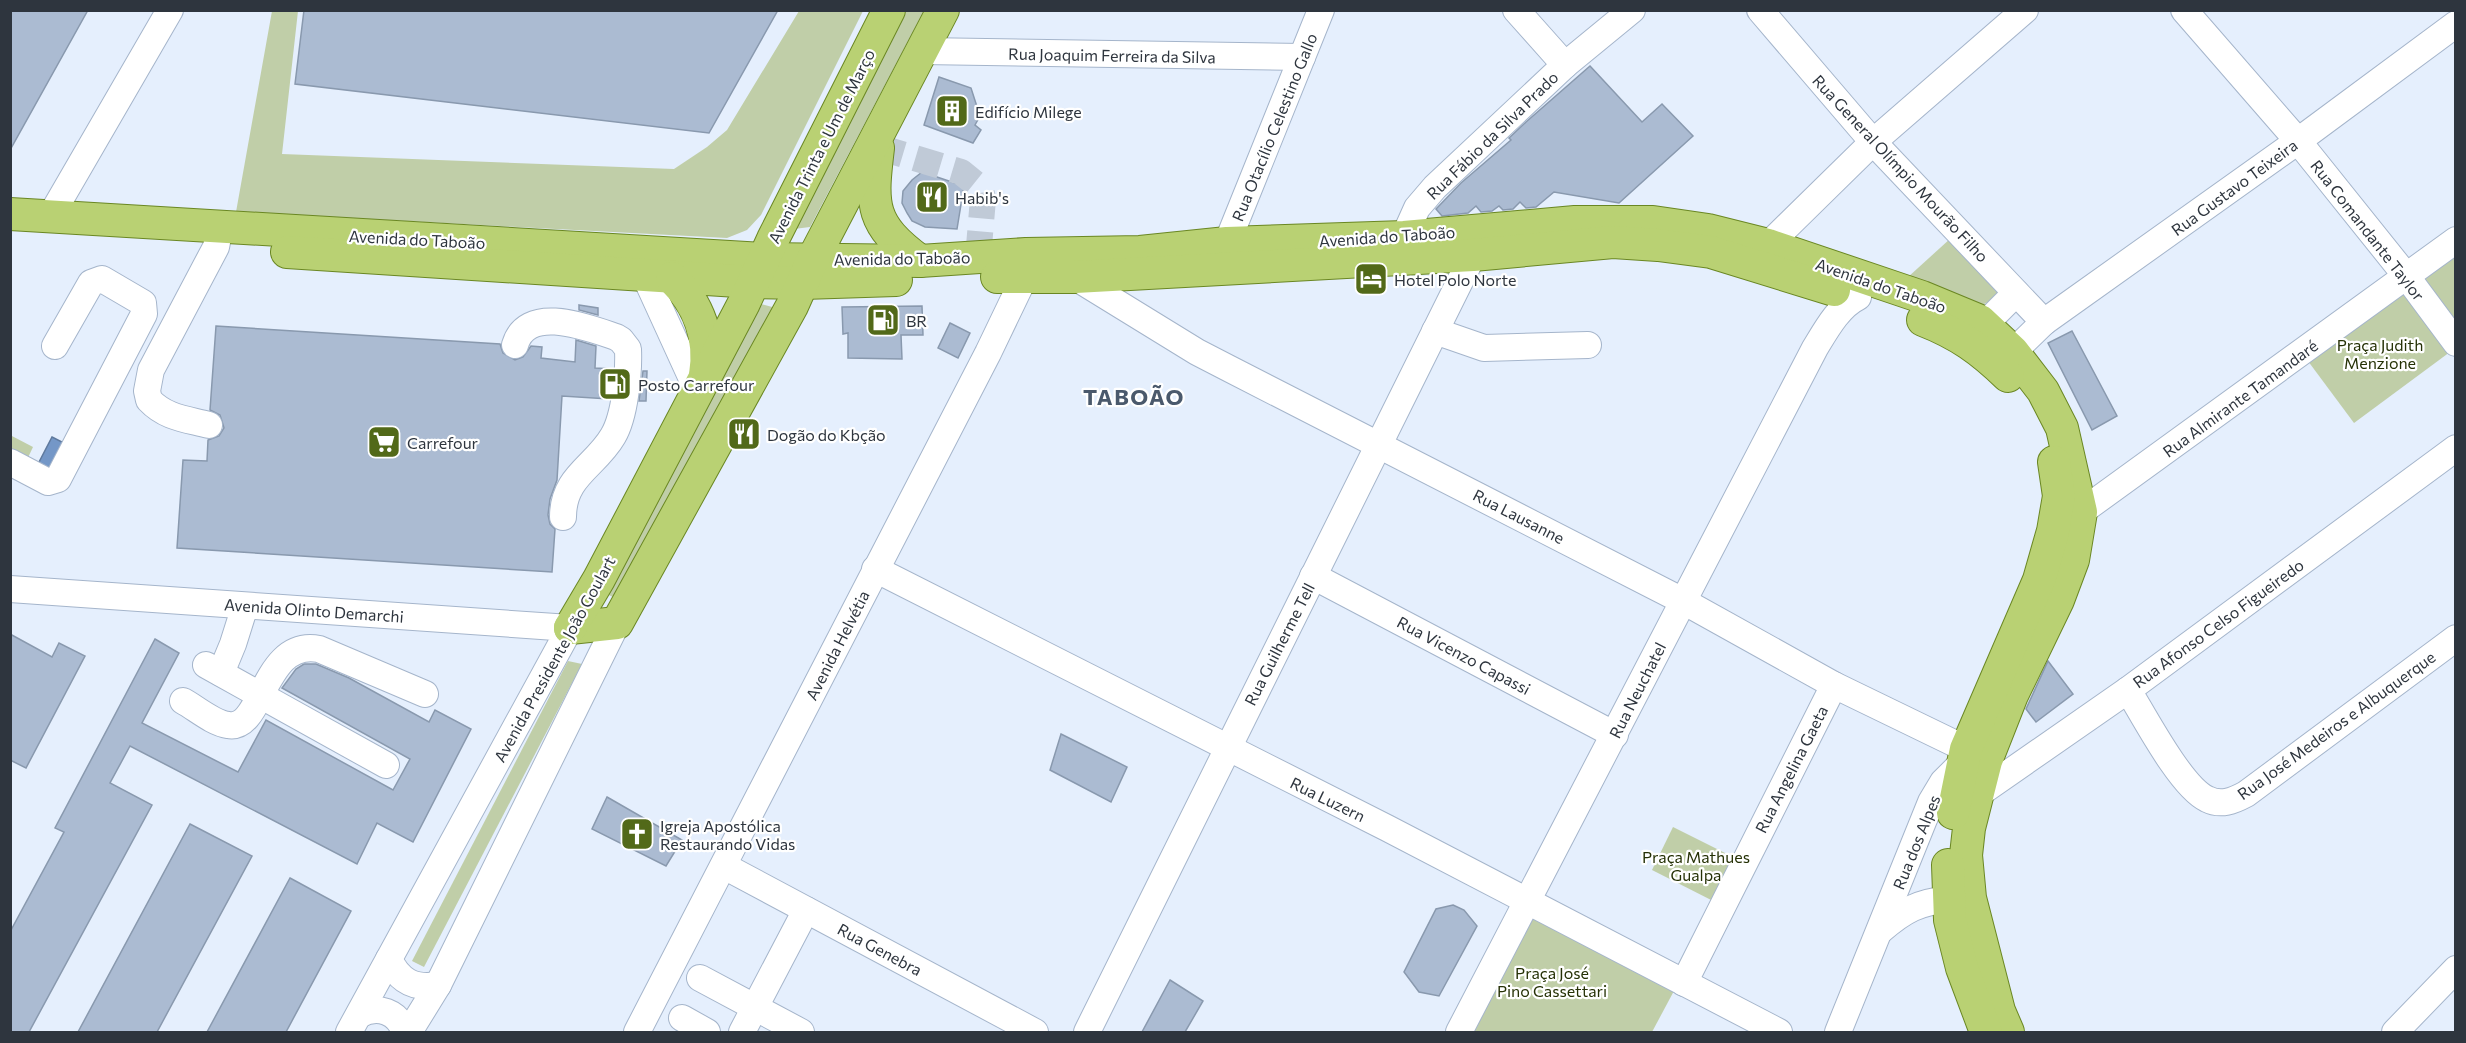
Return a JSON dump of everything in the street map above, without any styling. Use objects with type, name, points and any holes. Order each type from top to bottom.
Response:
[{"type":"main road","name":"Avenida Trinta e Um de Março","points":[[759,271],[890,10]]},
{"type":"main road","points":[[617,623],[808,271],[943,10]]},
{"type":"main road","points":[[880,132],[874,183],[874,205],[884,226],[896,243],[920,261]]},
{"type":"main road","name":"Avenida do Taboão","points":[[10,214],[218,237],[659,277],[759,271],[1026,265],[1227,243],[1404,237],[1575,222],[1653,222],[1708,230],[1819,285],[1953,332],[1985,353],[2013,381],[2038,418],[2054,458],[2059,496],[2053,531],[2039,580],[1964,755],[1949,834],[1950,920],[1962,968],[1986,1032]]},
{"type":"main road","name":"Avenida do Taboão","points":[[10,232],[218,237],[759,271]]},
{"type":"main road","name":"Avenida do Taboão","points":[[808,271],[920,261],[1026,265],[1075,277],[1473,255],[1613,242],[1760,255],[1922,297],[1980,321],[2013,352],[2043,391],[2062,428],[2081,512],[2073,561],[2058,600],[2012,694],[1986,761],[1966,855],[1970,898],[1999,1011],[2008,1032]]},
{"type":"main road","name":"Avenida Presidente João Goulart","points":[[570,628],[599,579],[701,387],[759,271]]},
{"type":"main road","points":[[659,277],[688,295],[703,325],[706,355],[701,387]]},
{"type":"main road","name":"Avenida Olinto Demarchi","points":[[570,628],[617,623]]},
{"type":"street","points":[[50,217],[170,10]]},
{"type":"street","name":"Rua Otacílio Celestino Gallo","points":[[1227,243],[1321,10]]},
{"type":"street","name":"Rua Fábio da Silva Prado","points":[[1516,10],[1565,65]]},
{"type":"street","name":"Rua Fábio da Silva Prado","points":[[1404,237],[1418,208],[1435,187],[1565,65],[1632,10]]},
{"type":"street","name":"Rua General Olímpio Mourão Filho","points":[[1760,10],[1873,142],[2044,322]]},
{"type":"street","points":[[1760,255],[1873,142],[2025,10]]},
{"type":"street","name":"Rua Comandante Taylor","points":[[2184,10],[2298,141],[2407,277],[2456,343]]},
{"type":"street","name":"Rua Gustavo Teixeira","points":[[2013,352],[2044,322],[2298,141],[2456,24]]},
{"type":"street","name":"Rua Joaquim Ferreira da Silva","points":[[922,51],[1302,57]]},
{"type":"street","points":[[209,425],[165,414],[149,400],[147,391],[151,370],[218,237]]},
{"type":"street","name":"Rua Almirante Tamandaré","points":[[2081,512],[2456,240]]},
{"type":"street","name":"Rua Guilherme Tell","points":[[1087,1032],[1473,255]]},
{"type":"street","name":"Avenida Helvétia","points":[[637,1032],[982,364],[1026,265]]},
{"type":"street","name":"Rua Lausanne","points":[[1075,277],[1197,352],[1683,601],[1964,755]]},
{"type":"street","points":[[10,462],[48,482],[58,479],[144,314],[143,303],[102,279],[96,280],[91,283],[56,346]]},
{"type":"street","name":"Rua Neuchatel","points":[[1815,348],[1821,317],[1819,285]]},
{"type":"street","points":[[1984,325],[2016,293]]},
{"type":"street","name":"Rua Neuchatel","points":[[1459,1032],[1815,348],[1833,320],[1851,300],[1858,297]]},
{"type":"street","points":[[515,345],[518,335],[529,324],[547,321],[616,337],[621,339],[628,349],[620,419],[613,436],[573,482],[563,506],[563,518]]},
{"type":"street","points":[[1436,331],[1484,348],[1588,345]]},
{"type":"street","name":"Rua Afonso Celso Figueiredo","points":[[1977,795],[2128,690],[2456,448]]},
{"type":"street","name":"Rua Luzern","points":[[875,569],[1528,900],[1779,1032]]},
{"type":"street","name":"Rua Vicenzo Capassi","points":[[1313,576],[1615,735]]},
{"type":"street","name":"Avenida Olinto Demarchi","points":[[10,589],[570,628]]},
{"type":"street","points":[[245,606],[233,645],[214,669],[386,765]]},
{"type":"street","points":[[354,1024],[376,1009],[397,1018],[407,1032],[438,984],[617,623]]},
{"type":"street","name":"Avenida Presidente João Goulart","points":[[354,1024],[570,628]]},
{"type":"street","name":"Rua José Medeiros e Albuquerque","points":[[2128,690],[2181,775],[2197,794],[2208,800],[2223,803],[2246,794],[2456,638]]},
{"type":"street","points":[[183,700],[230,726],[239,724],[261,695],[281,661],[288,654],[309,647],[319,649],[425,694]]},
{"type":"street","name":"Rua Angelina Gaeta","points":[[1684,982],[1834,685]]},
{"type":"street","name":"Rua dos Alpes","points":[[1838,1032],[1931,802],[1964,755]]},
{"type":"street","name":"Rua Genebra","points":[[724,866],[1035,1032]]},
{"type":"street","name":"Rua dos Alpes","points":[[1881,930],[1899,914],[1914,907],[1931,901],[1950,899]]},
{"type":"street","points":[[742,1032],[806,909]]},
{"type":"street","points":[[389,959],[394,970],[405,981],[420,986],[438,984]]},
{"type":"street","points":[[2395,1032],[2456,969]]},
{"type":"street","points":[[700,978],[754,1009],[801,1032]]},
{"type":"street","points":[[682,1018],[707,1032]]},
{"type":"green space","points":[[272,11],[298,11],[282,154],[674,169],[707,147],[727,130],[799,11],[863,11],[761,215],[747,230],[727,238],[236,212]]},
{"type":"green space","points":[[900,11],[924,11],[810,227],[794,229]]},
{"type":"green space","points":[[1951,238],[2003,295],[1982,305],[1907,278]]},
{"type":"green space","points":[[2455,245],[2455,333],[2413,277]]},
{"type":"green space","name":"Praça Judith Menzione","points":[[2405,283],[2454,349],[2354,423],[2305,357]]},
{"type":"green space","points":[[757,303],[776,308],[624,603],[607,594]]},
{"type":"green space","points":[[10,435],[33,447],[25,464],[11,456]]},
{"type":"green space","points":[[568,661],[582,664],[424,967],[412,961]]},
{"type":"green space","name":"Praça Mathues Gualpa","points":[[1673,827],[1741,861],[1719,904],[1652,870]]},
{"type":"green space","name":"Praça José Pino Cassettari","points":[[1530,913],[1675,989],[1652,1032],[1467,1032]]},
{"type":"water","points":[[52,437],[66,444],[51,474],[37,466]]},
{"type":"building","points":[[10,10],[88,10],[10,150]]},
{"type":"building","points":[[304,10],[778,10],[709,133],[295,84]]},
{"type":"building","points":[[1590,66],[1642,122],[1662,104],[1693,136],[1619,203],[1554,192],[1536,207],[1526,208],[1520,202],[1513,209],[1503,210],[1499,206],[1492,211],[1481,212],[1476,206],[1468,213],[1442,216],[1436,209],[1461,183]]},
{"type":"building","name":"Edifício Milege","points":[[939,77],[971,88],[980,116],[975,125],[981,130],[973,143],[924,125]]},
{"type":"building","name":"Habib's","points":[[922,172],[964,186],[957,229],[925,227],[912,221],[907,213],[902,203],[903,191]]},
{"type":"building","points":[[579,305],[598,308],[598,315],[579,310]]},
{"type":"building","name":"BR","points":[[922,306],[923,335],[901,335],[902,359],[848,358],[848,333],[843,334],[842,307]]},
{"type":"building","name":"BR","points":[[950,323],[970,333],[958,358],[938,348]]},
{"type":"building","name":"Carrefour","points":[[216,326],[500,344],[503,353],[515,360],[523,357],[531,346],[542,347],[541,358],[575,362],[576,340],[596,346],[595,368],[613,369],[609,399],[562,396],[557,480],[550,499],[548,515],[550,524],[555,529],[552,572],[177,548],[183,460],[207,461],[208,440],[219,436],[224,428],[220,415],[210,410]]},
{"type":"building","points":[[2072,331],[2117,416],[2092,430],[2048,343]]},
{"type":"building","points":[[643,371],[647,371],[646,401],[639,401]]},
{"type":"building","points":[[10,634],[52,657],[59,643],[85,656],[26,768],[10,760]]},
{"type":"building","points":[[155,639],[179,653],[142,723],[238,772],[266,720],[393,790],[410,759],[282,688],[296,669],[304,664],[316,664],[349,678],[429,722],[435,710],[471,729],[413,842],[377,823],[357,864],[130,746],[110,783],[152,805],[29,1032],[10,1032],[10,932],[64,832],[55,828]]},
{"type":"building","points":[[2048,661],[2073,694],[2036,722],[2026,709]]},
{"type":"building","points":[[1061,734],[1127,767],[1111,802],[1050,770]]},
{"type":"building","name":"Igreja Apostólica Restaurando Vidas","points":[[607,797],[682,840],[666,866],[592,829]]},
{"type":"building","points":[[190,824],[252,856],[157,1032],[78,1032]]},
{"type":"building","points":[[290,878],[351,911],[286,1032],[207,1032]]},
{"type":"building","points":[[1453,905],[1464,910],[1477,926],[1439,996],[1419,992],[1404,972],[1436,909]]},
{"type":"building","points":[[1170,980],[1203,1001],[1185,1032],[1142,1032]]},
{"type":"tunnel","points":[[878,147],[961,172],[981,188],[983,199],[978,258]]},
{"type":"place","name":"Edifício Milege","points":[[952,111]]},
{"type":"place","name":"Habib's","points":[[932,197]]},
{"type":"place","name":"Hotel Polo Norte","points":[[1371,279]]},
{"type":"place","name":"BR","points":[[883,320]]},
{"type":"place","name":"Posto Carrefour","points":[[615,384]]},
{"type":"place","name":"Dogão do Kbção","points":[[744,434]]},
{"type":"place","name":"Carrefour","points":[[384,442]]},
{"type":"place","name":"Igreja Apostólica Restaurando Vidas","points":[[637,834]]},
{"type":"district","name":"TABOÃO","points":[[1134,396]]}]
